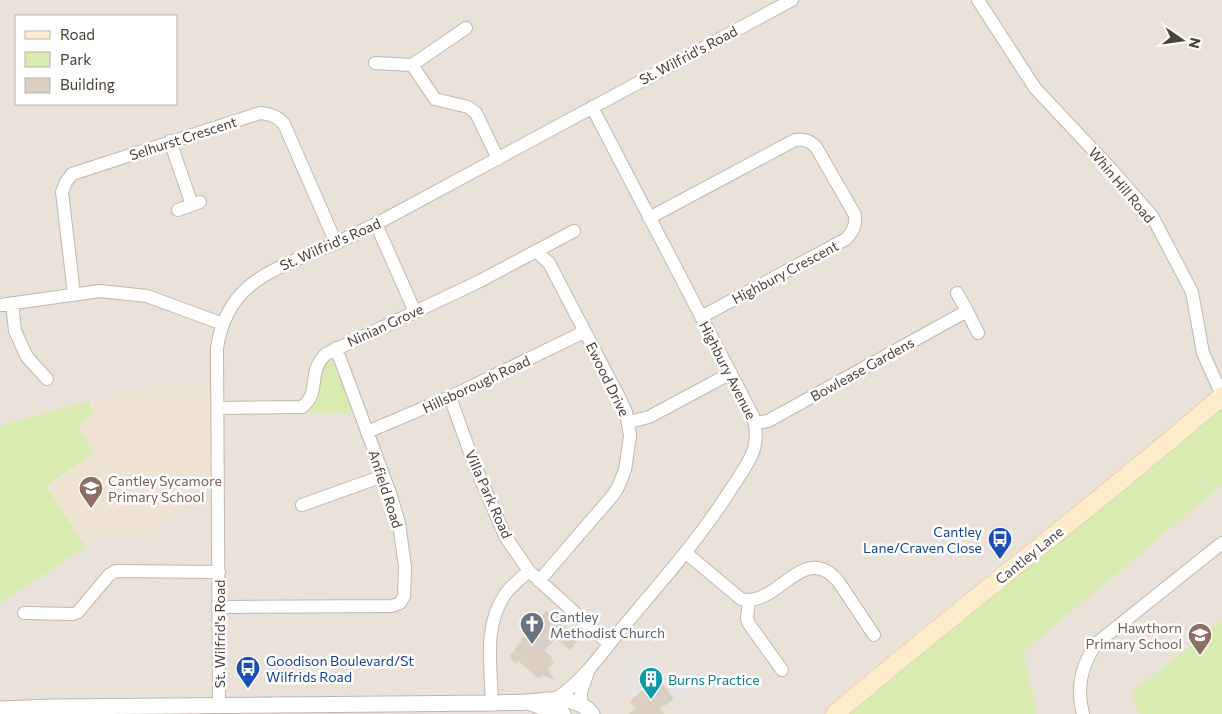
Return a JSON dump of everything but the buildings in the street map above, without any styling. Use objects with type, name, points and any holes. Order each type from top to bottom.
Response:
[{"type":"main road","name":"Cantley Lane","points":[[834,714],[1171,440],[1222,395]]},
{"type":"street","name":"St. Wilfrid's Road","points":[[219,706],[217,348],[223,324],[229,310],[238,297],[256,280],[275,268],[376,224],[792,0]]},
{"type":"street","name":"Whin Hill Road","points":[[978,0],[1035,88],[1152,216],[1192,292],[1204,353],[1222,395]]},
{"type":"street","points":[[375,63],[412,65],[466,28]]},
{"type":"street","points":[[412,65],[435,100],[468,107],[476,113],[498,159]]},
{"type":"street","name":"Highbury Avenue","points":[[592,107],[753,416],[756,436],[751,456],[713,517],[686,553],[592,665]]},
{"type":"street","name":"Selhurst Crescent","points":[[74,294],[62,192],[72,174],[260,113],[270,114],[284,124],[336,243]]},
{"type":"street","name":"Highbury Crescent","points":[[649,218],[795,140],[803,139],[811,142],[816,147],[855,215],[856,223],[853,232],[846,239],[701,318]]},
{"type":"street","points":[[170,141],[196,203],[178,210]]},
{"type":"street","points":[[376,224],[415,312]]},
{"type":"street","name":"Ninian Grove","points":[[218,408],[302,407],[310,399],[314,373],[318,362],[336,348],[478,282],[574,231]]},
{"type":"street","name":"Ewood Drive","points":[[536,251],[549,263],[626,412],[630,436],[629,454],[625,470],[614,494],[539,581]]},
{"type":"street","points":[[47,379],[27,357],[6,304],[100,291],[147,296],[223,324]]},
{"type":"street","points":[[958,293],[978,333]]},
{"type":"street","name":"Bowlease Gardens","points":[[755,423],[768,421],[966,311]]},
{"type":"street","name":"Hillsborough Road","points":[[367,432],[450,397],[584,332]]},
{"type":"street","name":"Anfield Road","points":[[219,607],[392,606],[400,603],[404,596],[404,550],[399,524],[336,348]]},
{"type":"street","points":[[629,422],[649,417],[731,373]]},
{"type":"street","name":"Villa Park Road","points":[[450,397],[505,536],[529,571],[609,644]]},
{"type":"street","points":[[302,505],[383,476]]},
{"type":"street","points":[[1084,714],[1080,701],[1080,678],[1097,643],[1222,543]]},
{"type":"street","points":[[686,553],[742,599],[749,601],[760,599],[803,570],[812,568],[823,570],[832,574],[838,581],[874,635]]},
{"type":"street","points":[[24,613],[73,614],[78,612],[109,575],[116,571],[219,572]]},
{"type":"street","points":[[492,703],[490,632],[494,616],[507,592],[529,571]]},
{"type":"street","points":[[749,601],[747,618],[782,670]]},
{"type":"street","points":[[555,699],[563,694],[592,665]]},
{"type":"street","points":[[587,709],[581,692],[582,685],[592,665]]},
{"type":"street","points":[[0,709],[150,710],[219,706],[288,710],[527,702],[555,699],[570,700],[587,709]]},
{"type":"street","points":[[527,702],[563,714]]},
{"type":"shaded area","points":[[0,0],[1222,0],[1222,714],[0,714]]},
{"type":"shaded area","name":"Cantley Sycamore Primary School","points":[[212,387],[212,489],[140,538],[137,534],[120,536],[115,529],[0,603],[0,426],[139,388]]},
{"type":"shaded area","points":[[650,651],[666,671],[632,699],[614,680]]},
{"type":"shaded area","points":[[686,662],[701,681],[692,689],[696,695],[689,701],[684,695],[678,699],[663,680]]},
{"type":"green space","points":[[329,362],[338,367],[357,414],[306,413],[317,400],[323,364]]},
{"type":"green space","points":[[1222,397],[1222,485],[1023,652],[1037,714],[837,714]]},
{"type":"green space","points":[[88,401],[94,414],[78,426],[93,453],[46,486],[86,547],[0,603],[0,426]]},
{"type":"green space","name":"Hawthorn Primary School","points":[[1222,621],[1222,714],[1139,714],[1132,692]]},
{"type":"place","name":"Cantley Sycamore Primary School","points":[[91,509]]},
{"type":"place","name":"Cantley Lane/Craven Close","points":[[1000,560]]},
{"type":"place","name":"Cantley Methodist Church","points":[[532,645]]},
{"type":"place","name":"Hawthorn Primary School","points":[[1200,656]]},
{"type":"place","name":"Goodison Boulevard/St Wilfrids Road","points":[[248,689]]},
{"type":"place","name":"Burns Practice","points":[[651,700]]}]
